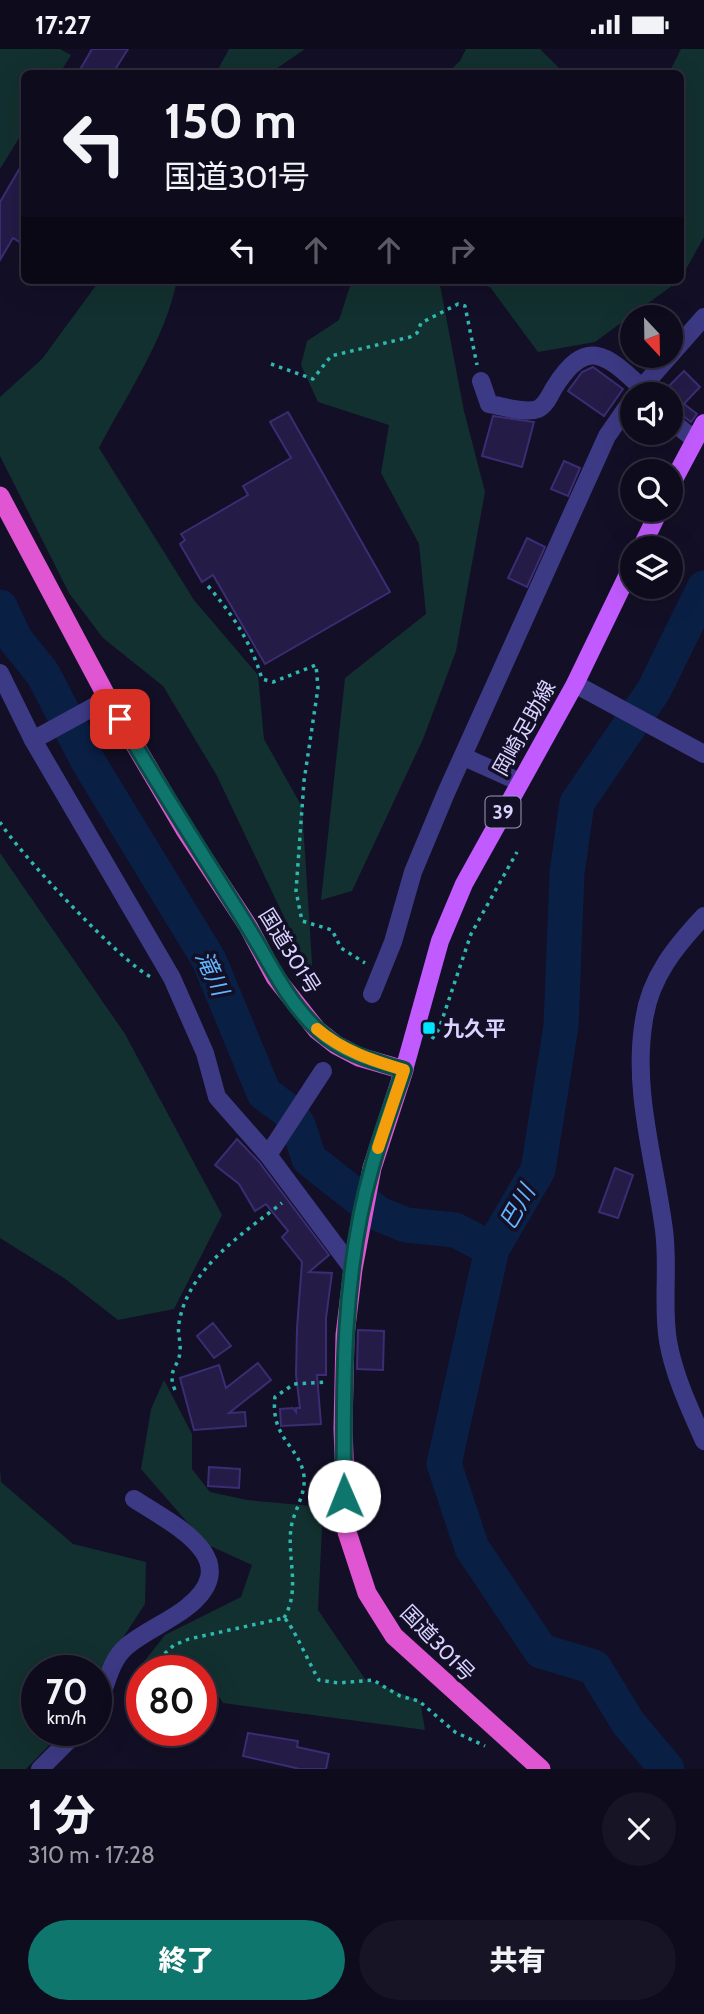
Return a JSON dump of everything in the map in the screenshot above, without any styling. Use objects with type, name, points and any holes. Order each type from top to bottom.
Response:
[{"type":"highway","name":"国道301号","points":[[0,496],[108,699],[185,830],[248,926],[275,977],[298,1008],[336,1045],[359,1057],[404,1070],[372,1168],[353,1269],[345,1335],[344,1496],[347,1532],[367,1593],[394,1636],[541,1769]]},
{"type":"main road","points":[[683,461],[704,423]]},
{"type":"main road","name":"岡崎足助線","points":[[404,1070],[440,941],[464,884],[575,684],[620,591]]},
{"type":"street","points":[[647,382],[704,317]]},
{"type":"street","points":[[481,381],[489,404],[533,410],[544,405],[574,360],[587,356],[612,359],[628,382]]},
{"type":"street","points":[[372,995],[393,943],[413,872],[607,436],[620,418]]},
{"type":"street","points":[[683,430],[694,439]]},
{"type":"street","points":[[0,673],[33,740],[172,978],[205,1053],[217,1097],[272,1149],[295,1192],[353,1269]]},
{"type":"street","points":[[575,684],[704,754]]},
{"type":"street","points":[[33,740],[108,699]]},
{"type":"street","points":[[464,757],[520,782]]},
{"type":"street","points":[[704,916],[673,949],[662,968],[644,1019],[641,1067],[641,1088],[664,1232],[668,1341],[684,1396],[704,1441]]},
{"type":"street","points":[[272,1149],[323,1071]]},
{"type":"street","points":[[112,1666],[126,1647],[186,1608],[206,1590],[211,1578],[211,1565],[207,1555],[180,1529],[134,1499]]},
{"type":"street","points":[[40,1769],[63,1746]]},
{"type":"path","points":[[271,364],[313,379],[331,356],[410,337],[417,333],[421,323],[458,304],[465,306],[481,381]]},
{"type":"path","points":[[208,586],[237,620],[255,653],[262,679],[273,682],[316,665],[318,688],[304,781],[296,891],[302,921],[332,930],[341,948],[370,967]]},
{"type":"path","points":[[0,822],[42,874],[124,961],[153,978],[172,978]]},
{"type":"path","points":[[429,1040],[439,1029],[471,934],[517,852]]},
{"type":"path","points":[[175,1390],[172,1369],[181,1351],[178,1336],[181,1314],[201,1277],[240,1234],[295,1192]]},
{"type":"path","points":[[284,1618],[292,1598],[291,1524],[304,1478],[302,1468],[278,1433],[275,1397],[294,1384],[330,1382]]},
{"type":"path","points":[[163,1655],[174,1645],[189,1639],[284,1618],[290,1622],[302,1653],[319,1681],[338,1683],[373,1680],[400,1696],[419,1701],[467,1738],[496,1747]]},
{"type":"green space","points":[[0,49],[60,49],[71,55],[62,70],[21,70],[21,135],[0,169]]},
{"type":"green space","points":[[229,49],[305,49],[274,70],[218,70]]},
{"type":"green space","points":[[466,49],[540,49],[561,70],[450,70],[460,61]]},
{"type":"green space","points":[[681,49],[704,49],[704,237],[684,273],[684,70],[670,70]]},
{"type":"green space","points":[[97,284],[176,284],[164,324],[99,448],[194,600],[258,675],[264,739],[302,807],[313,978],[217,776],[163,686],[103,638],[69,593],[0,456],[0,397],[42,359]]},
{"type":"green space","points":[[351,284],[440,284],[464,411],[485,492],[456,651],[423,739],[352,891],[321,900],[345,678],[426,614],[419,544],[381,473],[389,425],[318,402],[301,365],[307,341],[339,320]]},
{"type":"green space","points":[[476,284],[675,284],[646,305],[620,305],[620,324],[595,342],[538,352],[490,287]]},
{"type":"green space","points":[[0,853],[125,1034],[222,1215],[174,1309],[118,1320],[64,1278],[0,1238]]},
{"type":"green space","points":[[164,1380],[192,1434],[192,1469],[210,1492],[247,1500],[323,1507],[318,1610],[365,1679],[420,1701],[425,1730],[223,1703],[217,1693],[217,1655],[149,1655],[165,1635],[241,1597],[252,1565],[206,1544],[141,1469],[151,1409]]},
{"type":"green space","points":[[0,1467],[1,1482],[73,1544],[146,1562],[145,1604],[112,1655],[21,1655],[21,1746],[48,1746],[26,1769],[0,1769]]},
{"type":"building","points":[[92,49],[128,49],[115,70],[80,70]]},
{"type":"building","points":[[21,166],[21,243],[13,238],[0,260],[0,202]]},
{"type":"building","points":[[593,367],[620,387],[620,393],[604,416],[568,391],[582,372]]},
{"type":"building","points":[[684,371],[700,387],[683,405],[683,382],[673,382]]},
{"type":"building","points":[[683,405],[697,414],[691,422],[683,416]]},
{"type":"building","points":[[288,412],[390,592],[265,664],[213,575],[202,582],[180,544],[185,540],[181,534],[248,495],[243,486],[291,458],[270,422]]},
{"type":"building","points":[[493,416],[534,422],[522,467],[482,456]]},
{"type":"building","points":[[564,461],[580,468],[568,496],[551,489]]},
{"type":"building","points":[[527,538],[545,547],[527,587],[508,578]]},
{"type":"building","points":[[237,1139],[259,1162],[329,1255],[309,1272],[332,1273],[326,1318],[326,1375],[317,1375],[321,1424],[281,1426],[280,1409],[293,1408],[296,1412],[296,1408],[300,1408],[296,1375],[302,1262],[282,1237],[288,1231],[266,1204],[255,1211],[239,1184],[215,1165]]},
{"type":"building","points":[[615,1168],[633,1175],[618,1218],[599,1212]]},
{"type":"building","points":[[213,1323],[231,1346],[214,1358],[197,1336]]},
{"type":"building","points":[[358,1330],[384,1331],[383,1370],[357,1369]]},
{"type":"building","points":[[258,1363],[271,1380],[229,1413],[245,1412],[246,1426],[194,1430],[180,1378],[219,1365],[226,1388]]},
{"type":"building","points":[[209,1467],[240,1469],[239,1488],[208,1486]]},
{"type":"building","points":[[248,1733],[298,1741],[297,1747],[329,1754],[326,1769],[300,1769],[243,1756]]},
{"type":"waterway","name":"巴川","points":[[667,1769],[629,1724],[594,1667],[541,1651],[472,1548],[444,1464],[492,1249],[538,1170],[561,1026],[567,873],[577,803],[654,690],[704,588]]},
{"type":"waterway","name":"滝川","points":[[0,607],[15,639],[43,674],[89,763],[209,960],[264,1093],[288,1111],[298,1125],[309,1159],[379,1214],[406,1225],[455,1230],[492,1249]]},
{"type":"slow traffic","points":[[317,1029],[336,1045],[359,1057],[404,1070],[378,1148]]},
{"type":"place","name":"九久平","points":[[429,1028]]},
{"type":"route","points":[[120,719],[185,830],[248,926],[275,977],[298,1008],[317,1030],[336,1045],[359,1057],[404,1070],[372,1168],[357,1242],[345,1335],[344,1496]]}]
